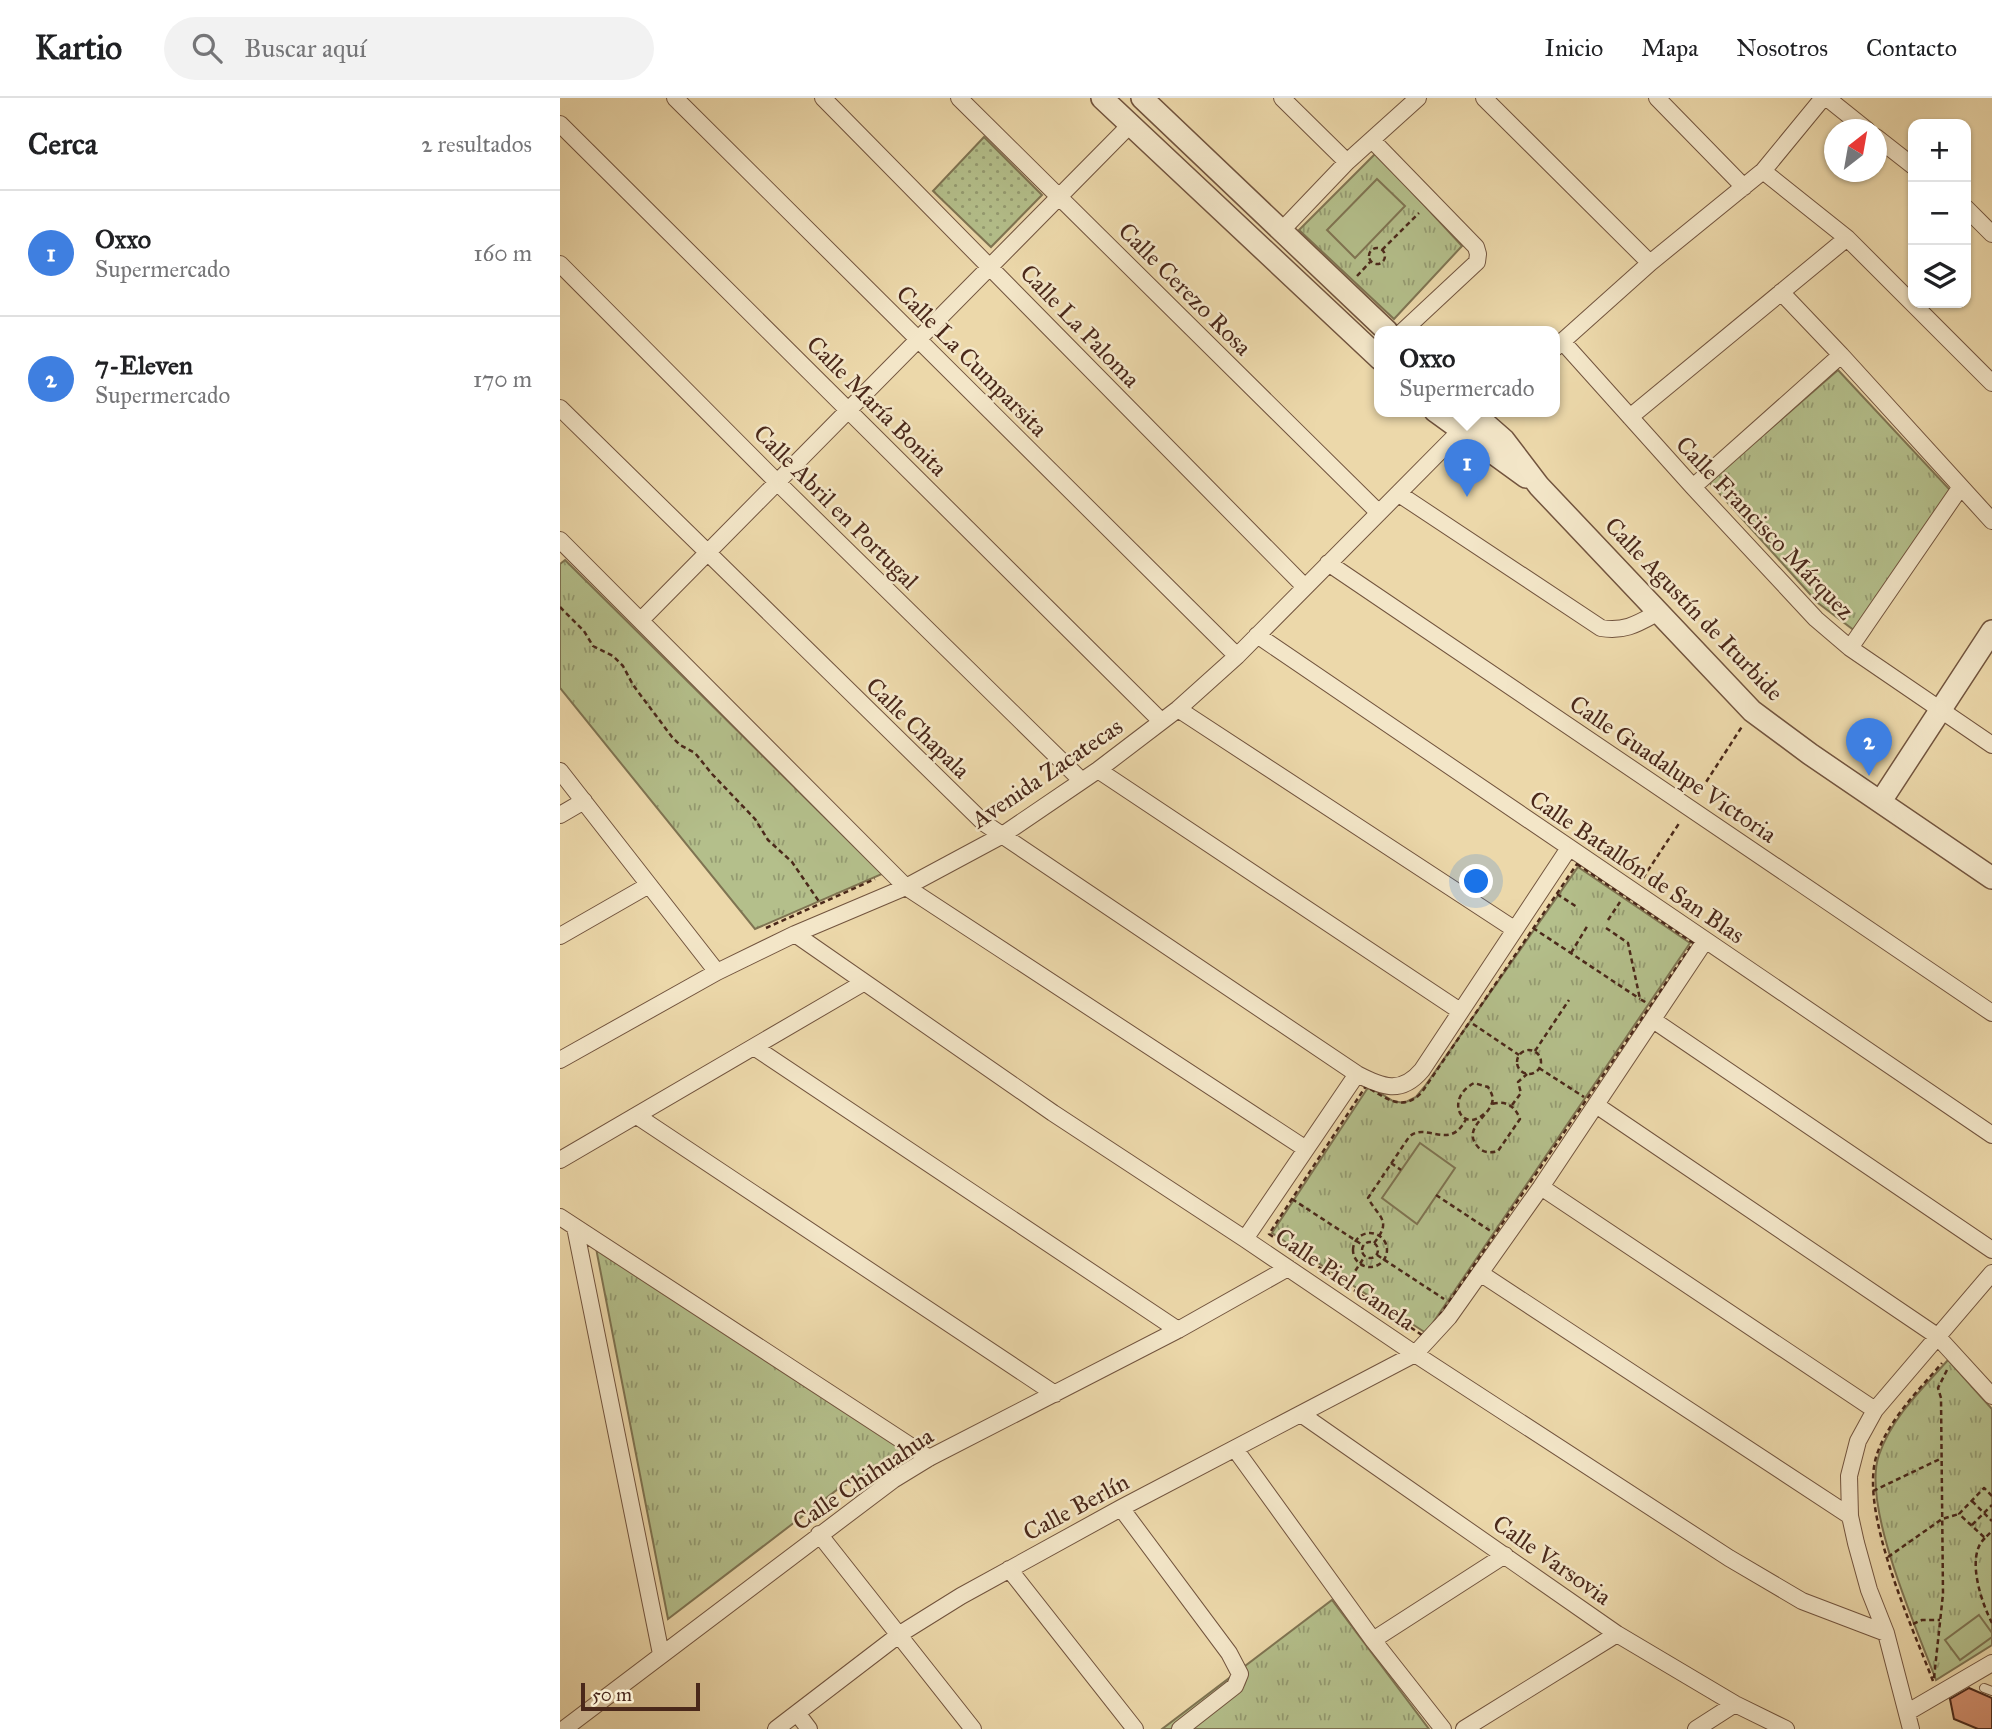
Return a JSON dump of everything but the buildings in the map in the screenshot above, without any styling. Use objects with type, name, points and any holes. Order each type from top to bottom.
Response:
[{"type":"street","name":"Calle La Cumparsita","points":[[675,98],[1237,656]]},
{"type":"street","name":"Calle La Paloma","points":[[823,98],[1304,586]]},
{"type":"street","name":"Calle Cerezo Rosa","points":[[959,98],[1379,513]]},
{"type":"street","points":[[1102,98],[1374,353]]},
{"type":"street","points":[[1142,98],[1382,326]]},
{"type":"street","points":[[1282,98],[1347,162]]},
{"type":"street","points":[[1282,230],[1347,162],[1418,98]]},
{"type":"street","points":[[1484,98],[1650,263]]},
{"type":"street","points":[[1657,98],[1744,187]]},
{"type":"street","points":[[1560,343],[1650,263],[1763,171],[1826,98],[1853,119]]},
{"type":"street","name":"Calle María Bonita","points":[[560,124],[1161,721]]},
{"type":"street","points":[[641,620],[1130,125]]},
{"type":"street","points":[[1372,140],[1476,247],[1477,262],[1408,326]]},
{"type":"street","points":[[1887,145],[1908,162]]},
{"type":"street","points":[[1763,171],[1847,237],[1992,383]]},
{"type":"street","points":[[1971,213],[1992,234]]},
{"type":"street","points":[[1630,417],[1847,237]]},
{"type":"street","name":"Calle Abril en Portugal","points":[[560,264],[777,482],[1082,781]]},
{"type":"street","points":[[1781,292],[1842,355],[1992,521]]},
{"type":"street","name":"Calle Francisco Márquez","points":[[1560,347],[1630,417],[1816,619],[1850,648],[1992,745]]},
{"type":"street","points":[[1693,487],[1842,355]]},
{"type":"street","name":"Calle Chapala","points":[[560,408],[971,812],[1001,836],[1357,1074],[1376,1084],[1391,1087],[1404,1085],[1415,1078],[1465,1016]]},
{"type":"street","name":"Calle Agustín de Iturbide","points":[[1443,417],[1539,486]]},
{"type":"street","name":"Avenida Zacatecas","points":[[560,1060],[717,972],[794,934],[906,887],[1001,836],[1098,770],[1178,709],[1237,656],[1472,417]]},
{"type":"street","name":"Calle Agustín de Iturbide","points":[[1480,417],[1504,440],[1539,486],[1752,711],[1810,754],[1992,877]]},
{"type":"street","points":[[1850,648],[1960,488]]},
{"type":"street","points":[[1399,494],[1601,628],[1630,628],[1657,613]]},
{"type":"street","points":[[561,543],[906,887],[1306,1149]]},
{"type":"street","name":"Calle Guadalupe Victoria","points":[[1328,563],[1992,1013]]},
{"type":"street","points":[[1881,801],[1992,631]]},
{"type":"street","name":"Calle Batallón de San Blas","points":[[1257,635],[1992,1135]]},
{"type":"street","points":[[1178,709],[1514,929]]},
{"type":"street","points":[[1098,770],[1465,1016],[1514,929],[1569,848]]},
{"type":"street","points":[[560,771],[717,972]]},
{"type":"street","points":[[560,815],[584,801]]},
{"type":"street","points":[[560,936],[649,885]]},
{"type":"street","name":"Calle Piel Canela","points":[[794,934],[1053,1113],[1415,1354],[1780,1590],[1886,1633]]},
{"type":"street","name":"Calle Berlín","points":[[776,1729],[900,1634],[943,1606],[1121,1508],[1415,1354],[1435,1335],[1541,1187],[1591,1102],[1651,1013],[1705,941]]},
{"type":"street","points":[[560,1160],[863,983]]},
{"type":"street","points":[[1651,1013],[1992,1250]]},
{"type":"street","points":[[754,1047],[1178,1330]]},
{"type":"street","points":[[1245,1239],[1357,1074]]},
{"type":"street","points":[[1591,1102],[1937,1336],[1992,1396]]},
{"type":"street","points":[[637,1116],[1055,1394]]},
{"type":"street","points":[[1541,1187],[1875,1410]]},
{"type":"street","points":[[560,1217],[929,1458]]},
{"type":"street","points":[[575,1227],[661,1654]]},
{"type":"street","name":"Calle Chihuahua","points":[[564,1729],[865,1499],[929,1458],[1178,1330],[1288,1268]]},
{"type":"street","points":[[1480,1273],[1850,1516]]},
{"type":"street","points":[[1911,1729],[1886,1633],[1869,1590],[1850,1516],[1849,1476],[1858,1441],[1875,1410],[1992,1273]]},
{"type":"street","name":"Calle Varsovia","points":[[1301,1415],[1617,1634],[1735,1704],[1786,1729]]},
{"type":"street","points":[[1235,1449],[1373,1640],[1443,1729]]},
{"type":"street","points":[[1121,1508],[1229,1653],[1240,1674],[1235,1686],[1180,1729]]},
{"type":"street","points":[[819,1534],[972,1729]]},
{"type":"street","points":[[1373,1640],[1505,1555]]},
{"type":"street","points":[[1009,1569],[1135,1729]]},
{"type":"street","points":[[1464,1729],[1617,1634]]},
{"type":"street","points":[[1908,1712],[1992,1663]]},
{"type":"street","points":[[1696,1729],[1735,1704]]},
{"type":"street","points":[[797,1713],[809,1729]]},
{"type":"path","points":[[1382,250],[1424,208]]},
{"type":"path","points":[[1367,245],[1371,250]]},
{"type":"path","points":[[1371,250],[1382,250],[1385,256],[1383,261],[1376,264],[1371,261],[1371,250]]},
{"type":"path","points":[[1355,278],[1371,261]]},
{"type":"path","points":[[560,607],[584,631],[593,646],[619,662],[672,737],[695,753],[755,819],[768,840],[792,862],[821,904]]},
{"type":"path","points":[[1577,864],[1693,943],[1651,1013],[1591,1102],[1494,1234],[1424,1337],[1269,1234],[1366,1086],[1394,1102],[1404,1104],[1417,1097],[1465,1016],[1534,928],[1577,864]]},
{"type":"path","points":[[766,928],[876,880]]},
{"type":"path","points":[[1557,894],[1577,908]]},
{"type":"path","points":[[1608,920],[1624,896]]},
{"type":"path","points":[[1570,953],[1588,926]]},
{"type":"path","points":[[1534,928],[1640,999],[1651,1013]]},
{"type":"path","points":[[1606,928],[1628,943],[1640,999]]},
{"type":"path","points":[[1535,1051],[1569,1000]]},
{"type":"path","points":[[1465,1016],[1519,1055]]},
{"type":"path","points":[[1512,1106],[1521,1093],[1518,1082],[1539,1069],[1541,1058],[1535,1051],[1527,1050],[1519,1055]]},
{"type":"path","points":[[1519,1055],[1518,1068],[1527,1074]]},
{"type":"path","points":[[1539,1069],[1591,1102]]},
{"type":"path","points":[[1484,1114],[1477,1119],[1466,1118],[1459,1112],[1457,1105],[1469,1086],[1477,1083],[1488,1087],[1493,1095],[1492,1104],[1474,1127],[1474,1139],[1481,1150],[1499,1152],[1520,1123],[1519,1115],[1512,1106],[1504,1102],[1492,1104]]},
{"type":"path","points":[[1365,1256],[1364,1246],[1370,1242],[1374,1243],[1380,1237],[1383,1226],[1382,1217],[1368,1198],[1391,1163],[1415,1132],[1448,1135],[1461,1128],[1466,1118]]},
{"type":"path","points":[[1391,1163],[1401,1170]]},
{"type":"path","points":[[1436,1195],[1494,1234]]},
{"type":"path","points":[[1292,1199],[1364,1246]]},
{"type":"path","points":[[1368,1234],[1380,1237],[1386,1245],[1384,1259],[1373,1267],[1360,1264],[1353,1252],[1356,1241],[1368,1234]]},
{"type":"path","points":[[1374,1243],[1378,1250],[1377,1255]]},
{"type":"path","points":[[1377,1255],[1448,1302]]},
{"type":"path","points":[[1365,1256],[1370,1258],[1377,1255]]},
{"type":"path","points":[[1346,1285],[1365,1256]]},
{"type":"path","points":[[1944,1361],[1949,1367],[1941,1377],[1938,1388],[1941,1398],[1942,1458],[1943,1594],[1934,1684],[1887,1558],[1872,1499],[1876,1456],[1894,1419],[1944,1361]]},
{"type":"path","points":[[1873,1491],[1942,1458]]},
{"type":"path","points":[[1887,1558],[1942,1519],[1959,1514],[1984,1489],[1992,1496]]},
{"type":"path","points":[[1972,1501],[1992,1521]]},
{"type":"path","points":[[1972,1526],[1992,1505]]},
{"type":"path","points":[[1959,1514],[1985,1538]]},
{"type":"path","points":[[1992,1531],[1978,1548],[1976,1576],[1981,1601],[1992,1623]]},
{"type":"path","points":[[1912,1624],[1922,1620],[1940,1620]]},
{"type":"green space","points":[[984,137],[1042,195],[991,247],[933,191]]},
{"type":"green space","points":[[1376,153],[1462,246],[1394,319],[1299,230]]},
{"type":"green space","points":[[1377,179],[1405,206],[1355,258],[1327,230]]},
{"type":"green space","points":[[1838,370],[1950,490],[1855,631],[1818,603],[1709,482]]},
{"type":"green space","points":[[565,560],[882,874],[755,929],[560,688],[560,564]]},
{"type":"green space","points":[[1578,867],[1690,943],[1426,1333],[1272,1233],[1369,1086],[1393,1101],[1404,1103],[1416,1097]]},
{"type":"green space","points":[[1420,1143],[1455,1168],[1417,1224],[1382,1198]]},
{"type":"green space","points":[[595,1243],[918,1457],[842,1486],[668,1619]]},
{"type":"green space","points":[[1948,1360],[1992,1409],[1992,1645],[1936,1680],[1905,1600],[1884,1535],[1876,1477],[1879,1455],[1892,1428],[1909,1404]]},
{"type":"green space","points":[[1332,1600],[1429,1729],[1162,1729]]},
{"type":"green space","points":[[1979,1615],[1992,1637],[1960,1660],[1945,1640]]},
{"type":"place","name":"Oxxo","points":[[1467,497]]},
{"type":"place","name":"7-Eleven","points":[[1869,776]]}]
